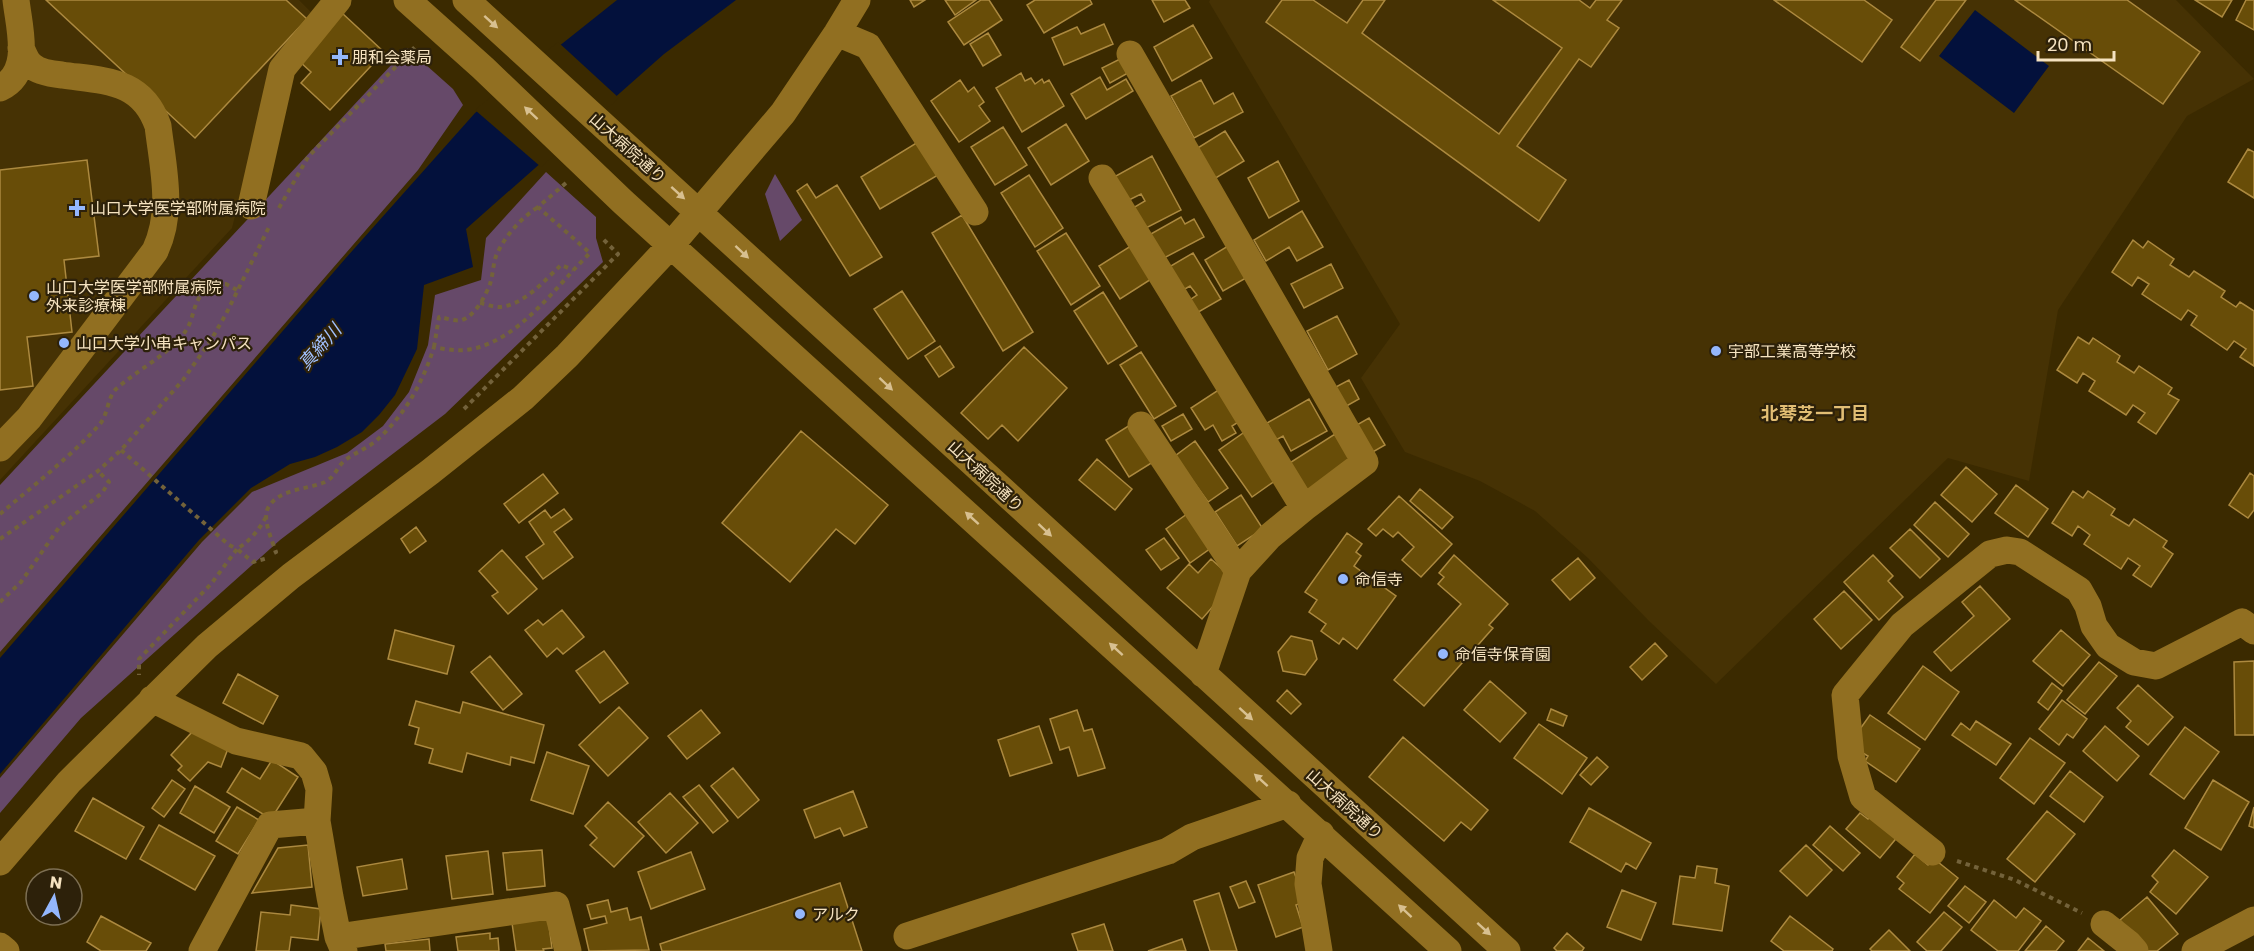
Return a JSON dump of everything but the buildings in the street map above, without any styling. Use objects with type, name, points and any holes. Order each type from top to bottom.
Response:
[{"type":"street","points":[[0,88],[10,82],[21,62],[16,0]]},
{"type":"street","points":[[261,214],[282,69],[338,0]]},
{"type":"street","points":[[407,0],[483,68],[670,245],[1448,951]]},
{"type":"street","points":[[436,25],[458,0]]},
{"type":"street","name":"山大病院通り","points":[[466,0],[1508,951]]},
{"type":"street","points":[[0,862],[69,782],[207,646],[291,576],[430,472],[523,398],[567,356],[699,213],[783,113],[857,0]]},
{"type":"street","points":[[837,33],[868,46],[975,212]]},
{"type":"street","points":[[0,448],[29,418],[155,251],[165,225],[166,197],[158,126],[150,107],[135,92],[119,84],[50,74],[39,70],[31,65],[21,48]]},
{"type":"street","points":[[1130,54],[1365,462],[1270,536],[1238,570],[1203,674]]},
{"type":"street","points":[[0,88],[93,79]]},
{"type":"street","points":[[1102,178],[1304,508]]},
{"type":"street","points":[[1141,425],[1238,570]]},
{"type":"street","points":[[1932,852],[1863,797],[1851,756],[1845,695],[1902,625],[1990,554],[2007,550],[2020,552],[2079,591],[2088,606],[2094,626],[2108,646],[2134,662],[2156,666],[2242,622],[2254,631]]},
{"type":"street","points":[[152,699],[237,741],[301,756],[314,772],[319,789],[317,821],[341,944],[556,905],[568,951]]},
{"type":"street","points":[[907,936],[1168,851],[1192,837],[1288,804]]},
{"type":"street","points":[[202,951],[270,825],[317,821]]},
{"type":"street","points":[[1319,951],[1308,884],[1310,858],[1321,834]]},
{"type":"street","points":[[2195,951],[2254,920]]},
{"type":"street","points":[[2104,924],[2135,951]]},
{"type":"street","points":[[0,946],[6,951]]},
{"type":"path","points":[[276,213],[308,157],[415,47]]},
{"type":"path","points":[[139,675],[139,660],[211,584],[237,549],[258,532],[266,517],[267,509],[273,502],[292,491],[327,481],[337,473],[342,463],[378,439],[391,426],[411,400],[428,365],[434,347],[439,317],[461,321],[469,316],[480,303],[490,284],[496,257],[504,243],[524,216],[567,182]]},
{"type":"path","points":[[434,347],[465,350],[492,344],[505,337],[527,318],[590,253],[538,207]]},
{"type":"path","points":[[0,539],[98,471],[183,380],[211,340],[237,291],[261,214]]},
{"type":"path","points":[[459,414],[618,254],[603,239]]},
{"type":"path","points":[[480,303],[498,307],[513,304],[535,289],[561,265],[573,270]]},
{"type":"path","points":[[0,514],[61,462],[101,423],[114,391],[180,339],[190,325],[194,306],[201,292],[212,284],[226,284],[237,291]]},
{"type":"path","points":[[120,450],[229,545],[253,562],[267,559],[285,545]]},
{"type":"path","points":[[0,602],[21,582],[60,526],[102,493],[109,482],[98,471]]},
{"type":"path","points":[[266,517],[276,552]]},
{"type":"path","points":[[1932,852],[2015,880],[2104,924]]},
{"type":"shaded area","name":"山口大学小串キャンパス","points":[[0,0],[299,0],[313,14],[273,65],[232,228],[0,480]]},
{"type":"shaded area","name":"宇部工業高等学校","points":[[1210,0],[2176,0],[2254,79],[2187,116],[2058,310],[2029,481],[1948,458],[1716,684],[1649,621],[1588,558],[1535,511],[1480,481],[1405,452],[1361,378],[1400,324],[1209,2]]},
{"type":"shaded area","points":[[407,48],[453,89],[463,105],[418,170],[0,652],[0,485]]},
{"type":"shaded area","points":[[546,172],[596,217],[596,238],[603,262],[445,414],[280,540],[81,718],[0,813],[0,778],[202,542],[252,492],[347,453],[383,426],[409,392],[428,345],[435,295],[481,280],[486,238]]},
{"type":"shaded area","points":[[775,174],[802,220],[780,241],[765,194]]},
{"type":"water","name":"真締川","points":[[617,0],[736,0],[664,54],[466,229],[473,267],[424,285],[417,349],[395,395],[379,415],[362,432],[337,447],[315,457],[290,464],[251,488],[199,540],[0,774],[0,658],[345,259],[475,113]]},
{"type":"water","points":[[1975,10],[2049,66],[2014,113],[1939,56]]},
{"type":"pier","points":[[558,42],[619,98],[541,167],[475,110]]},
{"type":"place","name":"朋和会薬局","points":[[340,57]]},
{"type":"place","name":"山口大学医学部附属病院","points":[[77,208]]},
{"type":"place","name":"山口大学医学部附属病院 外来診療棟","points":[[34,296]]},
{"type":"place","name":"山口大学小串キャンパス","points":[[64,343]]},
{"type":"place","name":"宇部工業高等学校","points":[[1716,351]]},
{"type":"place","name":"命信寺","points":[[1343,579]]},
{"type":"place","name":"命信寺保育園","points":[[1443,654]]},
{"type":"place","name":"アルク","points":[[800,914]]},
{"type":"district","name":"北琴芝一丁目","points":[[1815,414]]}]
